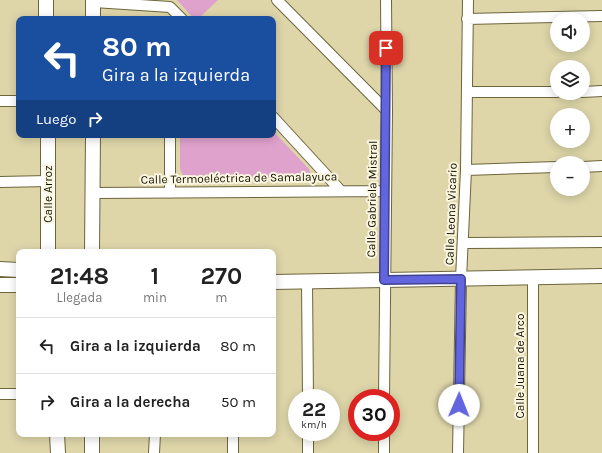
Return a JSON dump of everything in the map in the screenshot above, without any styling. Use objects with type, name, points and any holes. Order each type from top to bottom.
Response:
[{"type":"main road","points":[[46,0],[46,16]]},
{"type":"main road","points":[[93,16],[94,1]]},
{"type":"main road","name":"Calle Arroz","points":[[48,138],[48,249]]},
{"type":"main road","points":[[92,249],[93,138]]},
{"type":"main road","points":[[0,269],[16,270]]},
{"type":"main road","points":[[276,282],[533,279],[602,276]]},
{"type":"main road","points":[[0,285],[16,285]]},
{"type":"main road","points":[[57,437],[58,453]]},
{"type":"main road","points":[[92,437],[92,453]]},
{"type":"street","points":[[277,0],[386,111]]},
{"type":"street","name":"Calle Gabriela Mistral","points":[[384,389],[386,0]]},
{"type":"street","name":"Calle Leona Vicario","points":[[458,453],[461,279],[466,170],[468,0]]},
{"type":"street","points":[[94,1],[170,4],[180,16]]},
{"type":"street","points":[[170,4],[170,16]]},
{"type":"street","points":[[467,19],[602,16]]},
{"type":"street","points":[[590,92],[602,91]]},
{"type":"street","points":[[467,92],[550,92]]},
{"type":"street","points":[[0,101],[16,101]]},
{"type":"street","points":[[276,121],[340,190]]},
{"type":"street","points":[[170,138],[170,193]]},
{"type":"street","points":[[590,167],[602,166]]},
{"type":"street","points":[[466,170],[550,167]]},
{"type":"street","points":[[0,182],[48,181]]},
{"type":"street","name":"Calle Termoeléctrica de Samalayuca","points":[[93,193],[340,190],[385,191]]},
{"type":"street","points":[[463,243],[602,242]]},
{"type":"street","name":"Calle Juana de Arco","points":[[532,453],[533,279]]},
{"type":"street","points":[[307,281],[308,389]]},
{"type":"street","points":[[0,394],[16,394]]},
{"type":"street","points":[[154,453],[155,437]]},
{"type":"street","points":[[233,437],[233,453]]},
{"type":"street","points":[[308,441],[308,453]]},
{"type":"street","points":[[384,441],[384,453]]},
{"type":"shaded area","points":[[177,0],[218,0],[201,16],[191,16]]},
{"type":"shaded area","points":[[276,134],[309,169],[312,178],[185,180],[180,169],[180,138],[276,138]]},
{"type":"route","points":[[386,48],[384,280],[461,279],[459,405]]}]
